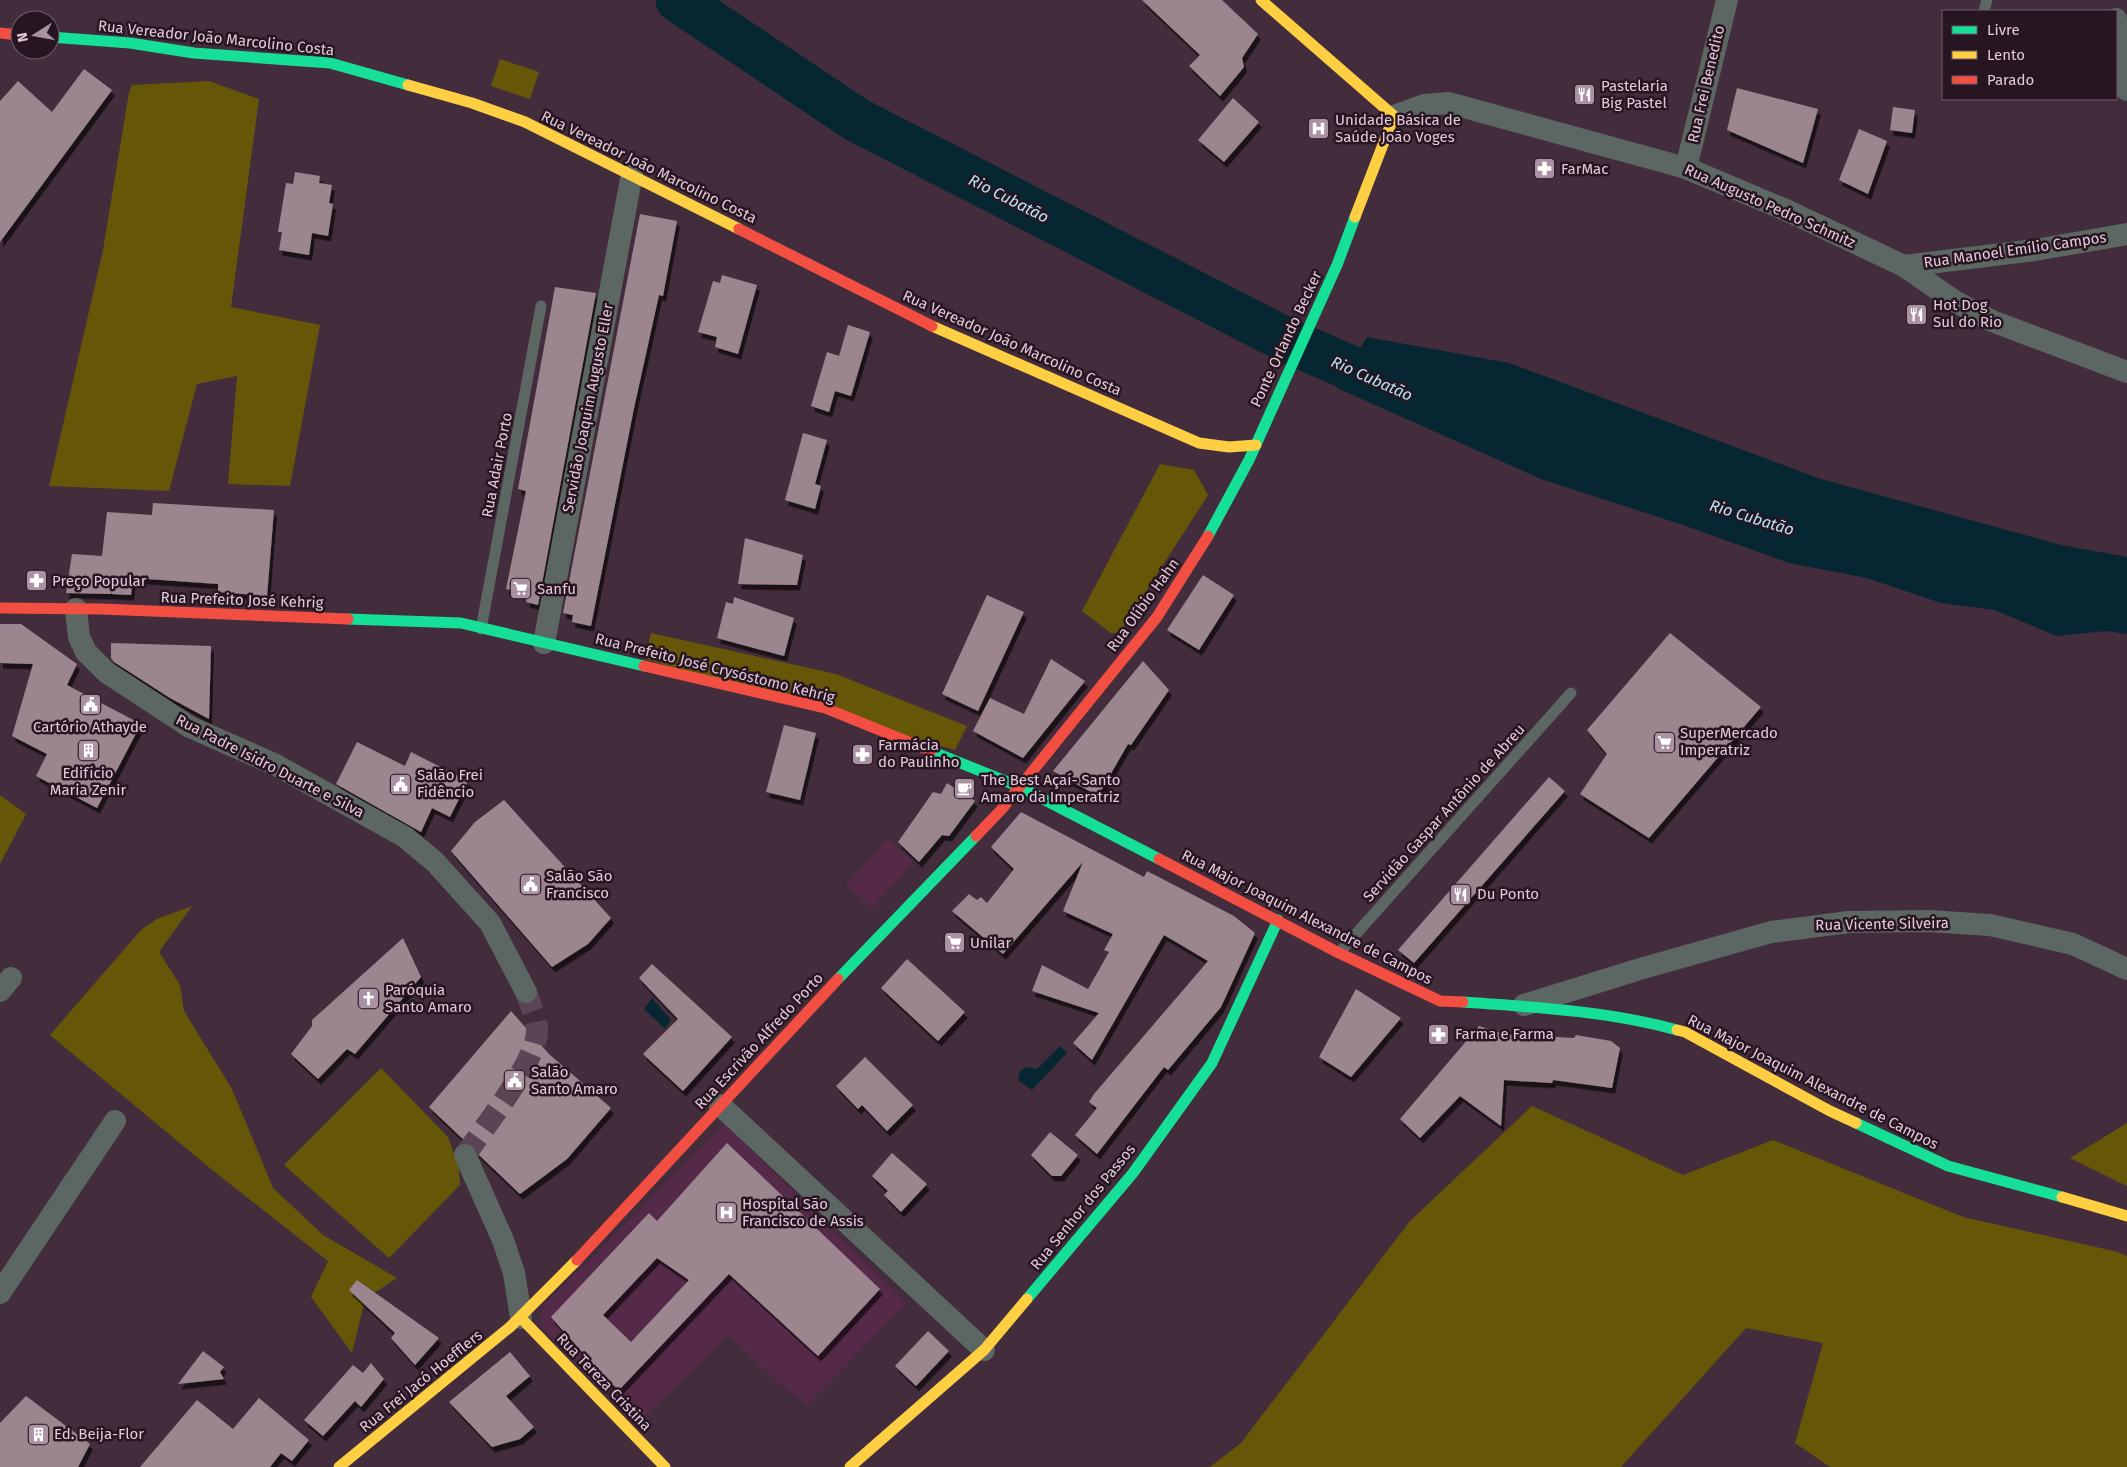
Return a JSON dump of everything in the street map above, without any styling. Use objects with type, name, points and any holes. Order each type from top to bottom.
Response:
[{"type":"main road","points":[[1261,0],[1394,116]]},
{"type":"main road","name":"Rua Vereador João Marcolino Costa","points":[[60,38],[130,43],[194,53],[330,63],[472,103],[526,122],[944,332],[1199,443],[1229,446],[1256,445]]},
{"type":"main road","name":"Ponte Orlando Becker","points":[[1263,425],[1337,266],[1394,116]]},
{"type":"main road","name":"Rua Olíbio Hahn","points":[[1020,786],[1157,617],[1189,569],[1234,490],[1256,445],[1263,425]]},
{"type":"main road","name":"Rua Vereador João Marcolino Costa","points":[[1199,443],[1214,459]]},
{"type":"main road","points":[[1227,477],[1234,490]]},
{"type":"main road","name":"Rua Prefeito José Kehrig","points":[[0,608],[462,623],[481,629]]},
{"type":"main road","name":"Rua Prefeito José Crysóstomo Kehrig","points":[[481,629],[825,708],[1020,786]]},
{"type":"main road","name":"Rua Major Joaquim Alexandre de Campos","points":[[1020,786],[1339,953],[1440,1001],[1520,1006],[1641,1020],[1685,1032],[1830,1111],[1948,1166],[2127,1216]]},
{"type":"main road","name":"Rua Escrivão Alfredo Porto","points":[[521,1318],[559,1280],[865,949],[1001,810],[1020,786]]},
{"type":"main road","name":"Rua Senhor dos Passos","points":[[850,1467],[984,1350],[1133,1173],[1212,1063],[1278,920]]},
{"type":"main road","name":"Rua Frei Jacó Hoefflers","points":[[339,1467],[521,1318]]},
{"type":"main road","name":"Rua Tereza Cristina","points":[[521,1318],[665,1467]]},
{"type":"street","name":"Rua Frei Benedito","points":[[1686,168],[1727,0]]},
{"type":"street","points":[[2117,25],[2127,90]]},
{"type":"street","name":"Rua Augusto Pedro Schmitz","points":[[1394,116],[1424,105],[1449,103],[1686,168],[1788,211],[1904,266],[1956,302],[1992,321],[2127,372]]},
{"type":"street","name":"Servidão Joaquim Augusto Eller","points":[[544,643],[632,174]]},
{"type":"street","name":"Rua Manoel Emílio Campos","points":[[1904,266],[2035,250],[2127,234]]},
{"type":"street","name":"Rua Padre Isidro Duarte e Silva","points":[[76,609],[79,637],[86,652],[106,672],[190,727],[274,764],[398,832],[413,843],[435,862],[490,922],[526,992]]},
{"type":"street","name":"Rua Vicente Silveira","points":[[1520,1006],[1640,969],[1771,932],[1849,922],[1928,921],[1990,926],[2073,944],[2127,969]]},
{"type":"street","points":[[720,1105],[984,1350]]},
{"type":"street","points":[[0,1293],[115,1121]]},
{"type":"street","points":[[465,1155],[503,1240],[514,1273],[521,1318]]},
{"type":"lane","name":"Rua Adair Porto","points":[[481,629],[542,306]]},
{"type":"lane","name":"Servidão Gaspar Antônio de Abreu","points":[[1339,953],[1571,693]]},
{"type":"shaded area","points":[[500,59],[539,72],[530,99],[491,86]]},
{"type":"shaded area","points":[[209,81],[259,99],[231,307],[320,325],[290,486],[228,484],[237,376],[197,384],[169,491],[49,486],[103,250],[129,92],[132,85]]},
{"type":"shaded area","points":[[1160,464],[1194,470],[1208,495],[1119,633],[1111,633],[1082,611]]},
{"type":"shaded area","points":[[651,633],[836,674],[967,726],[955,750],[645,659]]},
{"type":"shaded area","points":[[0,795],[26,814],[0,864]]},
{"type":"shaded area","points":[[888,839],[913,862],[872,908],[846,885]]},
{"type":"shaded area","points":[[192,906],[159,952],[180,985],[184,1011],[232,1089],[273,1188],[323,1235],[397,1278],[365,1299],[352,1353],[311,1297],[328,1261],[211,1169],[50,1035],[141,930],[157,919]]},
{"type":"shaded area","points":[[381,1068],[448,1137],[459,1169],[460,1185],[389,1258],[284,1165]]},
{"type":"shaded area","points":[[1532,1106],[1683,1175],[1773,1140],[1963,1217],[2118,1252],[2127,1256],[2127,1467],[1830,1467],[1795,1443],[1823,1343],[1746,1328],[1621,1467],[1210,1467],[1241,1443],[1410,1221]]},
{"type":"shaded area","points":[[2127,1123],[2127,1186],[2070,1158]]},
{"type":"shaded area","name":"Hospital São Francisco de Assis","points":[[725,1124],[906,1303],[808,1405],[781,1385],[729,1335],[639,1422],[539,1324],[543,1307]]},
{"type":"water","points":[[1367,337],[1509,363],[1821,479],[2061,545],[2127,557],[2127,634],[2106,631],[2057,636],[1994,610],[1941,603],[1867,578],[1789,563],[1683,525],[1541,479],[1337,388]]},
{"type":"water","points":[[652,998],[671,1020],[665,1029],[644,1009]]},
{"type":"water","points":[[1060,1046],[1067,1053],[1032,1090],[1018,1080],[1020,1071],[1026,1067],[1037,1069]]},
{"type":"building","points":[[1142,0],[1222,0],[1258,34],[1242,58],[1244,67],[1220,96],[1189,66],[1200,55]]},
{"type":"building","points":[[84,69],[112,90],[0,242],[0,101],[18,81],[52,112]]},
{"type":"building","points":[[1737,88],[1818,109],[1803,163],[1727,130]]},
{"type":"building","points":[[1233,98],[1259,122],[1224,162],[1198,140]]},
{"type":"building","points":[[1893,107],[1915,110],[1912,133],[1890,130]]},
{"type":"building","points":[[1859,129],[1887,141],[1868,194],[1839,180]]},
{"type":"building","points":[[295,172],[320,176],[319,183],[332,185],[329,203],[333,204],[328,236],[312,233],[309,255],[279,250],[282,232],[278,232],[286,183],[293,184]]},
{"type":"building","points":[[640,214],[677,221],[663,296],[659,295],[634,408],[591,626],[572,622],[573,615],[563,613]]},
{"type":"building","points":[[722,275],[757,285],[738,354],[715,347],[717,337],[698,332],[713,281],[720,283]]},
{"type":"building","points":[[555,287],[596,293],[538,605],[526,602],[528,594],[506,589],[526,491],[518,489]]},
{"type":"building","points":[[848,325],[870,332],[851,396],[835,391],[829,412],[811,406],[827,352],[839,356]]},
{"type":"building","points":[[803,433],[827,440],[815,484],[821,486],[815,509],[785,500]]},
{"type":"building","points":[[153,503],[274,510],[267,596],[218,592],[218,584],[133,578],[131,595],[112,594],[112,592],[111,594],[66,593],[72,554],[102,556],[107,512],[152,515]]},
{"type":"building","points":[[745,538],[803,555],[797,585],[738,584]]},
{"type":"building","points":[[1203,575],[1234,595],[1199,650],[1167,630]]},
{"type":"building","points":[[987,595],[1024,612],[978,711],[942,694]]},
{"type":"building","points":[[734,597],[794,618],[784,656],[717,638],[726,602],[733,604]]},
{"type":"building","points":[[0,624],[21,624],[77,664],[67,685],[141,724],[97,808],[36,776],[47,754],[12,736],[33,664],[0,663]]},
{"type":"building","name":"SuperMercado Imperatriz","points":[[1670,633],[1761,707],[1649,838],[1580,794],[1607,754],[1587,730]]},
{"type":"building","points":[[111,643],[211,646],[209,719],[170,698],[114,662],[111,658]]},
{"type":"building","points":[[1051,659],[1085,681],[1023,758],[973,731],[990,698],[1024,714]]},
{"type":"building","points":[[1143,661],[1169,690],[1131,745],[1128,744],[1098,796],[1053,771]]},
{"type":"building","points":[[784,725],[816,733],[800,800],[766,792]]},
{"type":"building","name":"Salão Frei Fidêncio","points":[[357,742],[405,766],[411,752],[468,781],[450,817],[432,808],[421,832],[336,784]]},
{"type":"building","points":[[1549,777],[1565,791],[1414,963],[1398,950]]},
{"type":"building","points":[[947,783],[975,801],[949,836],[942,835],[919,862],[898,842],[933,792],[941,794]]},
{"type":"building","name":"Salão São Francisco","points":[[504,800],[611,918],[588,944],[552,967],[451,851],[475,822]]},
{"type":"building","points":[[1021,812],[1144,877],[1147,871],[1234,916],[1255,933],[1221,1007],[1168,1070],[1164,1067],[1097,1154],[1075,1135],[1097,1108],[1089,1102],[1208,961],[1164,935],[1092,1060],[1073,1043],[1099,1013],[1032,991],[1042,965],[1088,989],[1109,952],[1104,950],[1113,934],[1063,911],[1083,862],[1003,954],[952,911],[969,894],[977,900],[981,897],[987,903],[1014,869],[991,847]]},
{"type":"building","name":"Paróquia Santo Amaro","points":[[403,938],[421,977],[355,1054],[347,1049],[318,1079],[291,1054],[312,1026],[312,1020]]},
{"type":"building","points":[[907,959],[965,1012],[938,1041],[881,988]]},
{"type":"building","points":[[652,964],[732,1037],[683,1091],[643,1054],[678,1019],[639,978]]},
{"type":"building","points":[[1356,989],[1401,1018],[1351,1077],[1319,1057]]},
{"type":"building","name":"Salão Santo Amaro","points":[[511,1011],[549,1054],[611,1108],[567,1159],[520,1194],[479,1155],[473,1145],[466,1142],[429,1107]]},
{"type":"building","points":[[1479,1026],[1504,1034],[1574,1038],[1576,1035],[1611,1041],[1620,1048],[1612,1088],[1553,1080],[1552,1083],[1504,1080],[1501,1126],[1460,1096],[1420,1138],[1400,1119]]},
{"type":"building","points":[[865,1057],[913,1105],[887,1131],[862,1105],[858,1109],[836,1086]]},
{"type":"building","points":[[1050,1132],[1078,1155],[1061,1176],[1052,1176],[1031,1155]]},
{"type":"building","points":[[727,1143],[880,1289],[818,1356],[729,1274],[619,1390],[607,1380],[551,1317],[649,1213],[657,1221]],"holes":[[[657,1258],[689,1280],[631,1342],[603,1315]]]},
{"type":"building","points":[[892,1153],[927,1184],[901,1212],[884,1195],[888,1191],[872,1176]]},
{"type":"building","points":[[357,1280],[439,1338],[415,1365],[391,1338],[395,1333],[349,1290]]},
{"type":"building","points":[[928,1331],[949,1351],[916,1386],[895,1366]]},
{"type":"building","points":[[203,1351],[224,1367],[220,1372],[224,1379],[178,1384]]},
{"type":"building","points":[[510,1352],[530,1376],[506,1396],[534,1427],[520,1439],[492,1447],[449,1402]]},
{"type":"building","points":[[371,1363],[384,1379],[361,1407],[355,1401],[323,1436],[304,1420],[353,1365],[363,1373]]},
{"type":"building","name":"Ed. Beija-Flor","points":[[26,1396],[90,1444],[78,1467],[0,1467],[0,1423]]},
{"type":"building","points":[[259,1398],[309,1440],[292,1461],[281,1453],[270,1467],[140,1467],[197,1400],[233,1429]]},
{"type":"waterway","name":"Rio Cubatão","points":[[678,0],[857,120],[1286,340],[1406,392]]},
{"type":"tunnel","points":[[465,1155],[520,1075],[535,1042],[537,1024],[526,992]]},
{"type":"traffic: fast","points":[[60,38],[130,43],[194,53],[330,63],[408,85]]},
{"type":"traffic: fast","points":[[1208,536],[1249,460],[1337,265],[1355,217]]},
{"type":"traffic: fast","points":[[348,619],[461,623],[644,666]]},
{"type":"traffic: fast","points":[[931,751],[1020,787],[1159,859]]},
{"type":"traffic: fast","points":[[838,979],[976,836]]},
{"type":"traffic: fast","points":[[1027,1299],[1133,1173],[1212,1063],[1278,920]]},
{"type":"traffic: fast","points":[[1463,1002],[1598,1014],[1677,1030]]},
{"type":"traffic: fast","points":[[1856,1123],[1948,1166],[2062,1197]]},
{"type":"traffic: slow","points":[[1261,0],[1394,116],[1355,217]]},
{"type":"traffic: slow","points":[[408,85],[472,103],[525,122],[739,229]]},
{"type":"traffic: slow","points":[[932,326],[1199,443],[1229,447],[1256,445]]},
{"type":"traffic: slow","points":[[1677,1030],[1685,1032],[1830,1111],[1856,1123]]},
{"type":"traffic: slow","points":[[2062,1197],[2127,1216]]},
{"type":"traffic: slow","points":[[339,1467],[510,1327],[577,1260]]},
{"type":"traffic: slow","points":[[850,1467],[984,1350],[1027,1299]]},
{"type":"traffic: slow","points":[[521,1318],[665,1467]]},
{"type":"traffic: jam","points":[[0,33],[10,34]]},
{"type":"traffic: jam","points":[[739,229],[932,326]]},
{"type":"traffic: jam","points":[[976,836],[1001,810],[1157,617],[1208,536]]},
{"type":"traffic: jam","points":[[0,608],[101,609],[348,619]]},
{"type":"traffic: jam","points":[[644,666],[825,708],[931,751]]},
{"type":"traffic: jam","points":[[1159,859],[1339,953],[1440,1001],[1463,1002]]},
{"type":"traffic: jam","points":[[577,1260],[838,979]]},
{"type":"place","name":"Pastelaria Big Pastel","points":[[1585,95]]},
{"type":"place","name":"Unidade Básica de Saúde João Voges","points":[[1319,129]]},
{"type":"place","name":"FarMac","points":[[1545,169]]},
{"type":"place","name":"Hot Dog Sul do Rio","points":[[1917,314]]},
{"type":"place","name":"Preço Popular","points":[[36,581]]},
{"type":"place","name":"Sanfu","points":[[521,589]]},
{"type":"place","name":"Cartório Athayde","points":[[90,704]]},
{"type":"place","name":"SuperMercado Imperatriz","points":[[1664,742]]},
{"type":"place","name":"Edifício Maria Zenir","points":[[88,750]]},
{"type":"place","name":"Farmácia do Paulinho","points":[[862,754]]},
{"type":"place","name":"Salão Frei Fidêncio","points":[[401,784]]},
{"type":"place","name":"The Best Açaí- Santo Amaro da Imperatriz","points":[[965,789]]},
{"type":"place","name":"Salão São Francisco","points":[[530,885]]},
{"type":"place","name":"Du Ponto","points":[[1461,894]]},
{"type":"place","name":"Unilar","points":[[954,943]]},
{"type":"place","name":"Paróquia Santo Amaro","points":[[369,999]]},
{"type":"place","name":"Farma e Farma","points":[[1439,1034]]},
{"type":"place","name":"Salão Santo Amaro","points":[[515,1081]]},
{"type":"place","name":"Hospital São Francisco de Assis","points":[[726,1213]]},
{"type":"place","name":"Ed. Beija-Flor","points":[[38,1434]]}]
